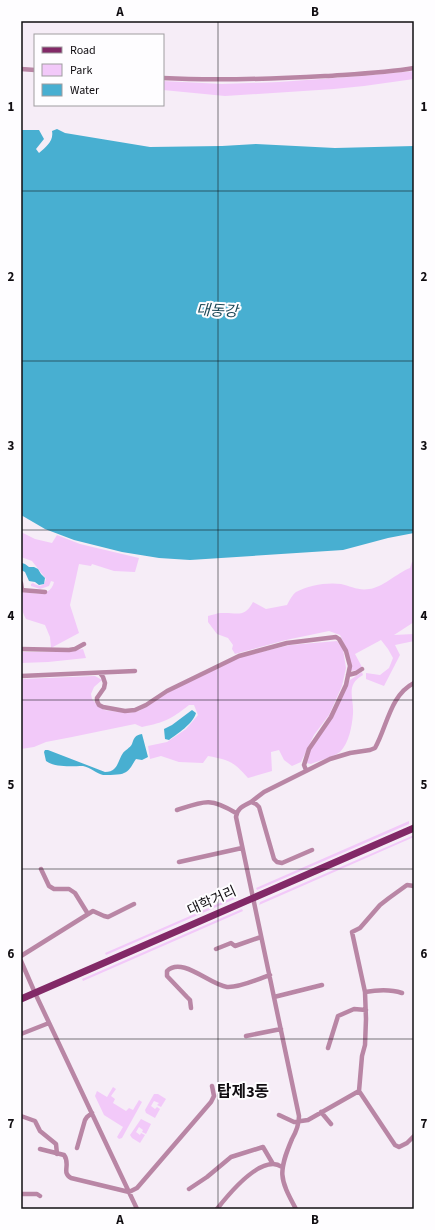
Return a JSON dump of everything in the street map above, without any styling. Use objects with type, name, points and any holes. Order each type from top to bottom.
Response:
[{"type":"main road","name":"대학거리","points":[[21,999],[414,828]]},
{"type":"street","points":[[164,78],[207,80],[279,79],[361,74],[414,68]]},
{"type":"street","points":[[21,70],[34,70]]},
{"type":"street","points":[[21,583],[22,590],[45,592]]},
{"type":"street","points":[[100,673],[105,683],[104,688],[97,698],[99,705],[125,711],[135,710],[168,691],[239,656],[287,643],[336,637],[339,639],[346,651],[350,666],[346,684],[331,717],[309,749],[304,765],[306,770]]},
{"type":"street","points":[[21,649],[69,650],[75,649],[84,644]]},
{"type":"street","points":[[348,675],[356,673],[362,669]]},
{"type":"street","points":[[21,676],[135,672]]},
{"type":"street","points":[[296,1209],[283,1183],[282,1167],[285,1155],[299,1122],[298,1110],[270,975],[252,898],[236,813],[264,792],[306,770],[330,759],[375,748],[393,705],[408,686],[414,683]]},
{"type":"street","points":[[177,810],[200,803],[212,802],[218,803],[236,813]]},
{"type":"street","points":[[251,802],[259,807],[274,859],[277,862],[282,863],[312,850]]},
{"type":"street","points":[[179,862],[242,848]]},
{"type":"street","points":[[41,869],[49,886],[54,889],[69,889],[75,893],[88,914]]},
{"type":"street","points":[[414,886],[407,885],[389,898],[360,928],[352,932],[365,992],[366,1010],[365,1045],[362,1056],[358,1091],[395,1145],[399,1147],[405,1145],[414,1136]]},
{"type":"street","points":[[21,956],[93,911],[108,917],[134,904]]},
{"type":"street","points":[[216,949],[231,943],[235,946],[261,937]]},
{"type":"street","points":[[21,961],[137,1209]]},
{"type":"street","points":[[191,1008],[191,1004],[187,997],[167,976],[167,971],[173,967],[177,966],[185,968],[220,985],[228,987],[236,986],[270,975]]},
{"type":"street","points":[[274,996],[322,985]]},
{"type":"street","points":[[365,992],[380,990],[402,993]]},
{"type":"street","points":[[328,1048],[338,1016],[354,1009],[366,1010]]},
{"type":"street","points":[[21,1034],[49,1023]]},
{"type":"street","points":[[246,1036],[281,1029]]},
{"type":"street","points":[[40,1149],[64,1155],[68,1161],[66,1173],[72,1178],[129,1192],[137,1188],[211,1102],[214,1096],[212,1086]]},
{"type":"street","points":[[279,1115],[294,1122],[308,1120],[358,1091]]},
{"type":"street","points":[[321,1112],[331,1124]]},
{"type":"street","points":[[77,1148],[87,1117],[92,1113]]},
{"type":"street","points":[[21,1116],[35,1121],[40,1131],[56,1144],[57,1154]]},
{"type":"street","points":[[189,1189],[207,1177],[231,1157],[261,1147],[263,1147],[273,1164]]},
{"type":"street","points":[[217,1209],[249,1174],[273,1164],[282,1167]]},
{"type":"street","points":[[21,1194],[37,1194],[40,1196]]},
{"type":"green space","points":[[414,71],[414,79],[334,89],[225,96],[164,90],[164,81],[222,84],[279,82]]},
{"type":"green space","points":[[21,532],[35,539],[52,543],[57,535],[80,544],[139,558],[135,572],[114,571],[92,564],[91,566],[79,564],[70,605],[79,633],[51,648],[50,637],[45,625],[26,619],[24,616],[21,603],[21,592],[45,592],[52,587],[54,582],[51,581],[49,586],[40,589],[31,586],[33,583],[41,586],[46,579],[32,561],[21,557]]},
{"type":"green space","points":[[412,562],[414,562],[414,622],[394,635],[414,634],[414,641],[395,645],[400,655],[384,686],[366,679],[366,673],[380,675],[389,668],[393,658],[381,640],[355,654],[362,667],[358,670],[351,671],[347,650],[340,635],[329,631],[286,640],[235,654],[232,649],[233,645],[228,638],[217,634],[208,622],[208,616],[219,613],[243,613],[253,602],[266,609],[287,605],[296,592],[318,585],[336,583],[362,589],[374,588],[410,568]]},
{"type":"green space","points":[[337,641],[343,649],[346,668],[342,686],[329,715],[314,735],[301,762],[292,766],[284,760],[279,750],[271,752],[272,771],[248,778],[230,762],[208,756],[203,763],[179,762],[161,756],[150,759],[148,746],[167,742],[186,729],[198,715],[194,705],[189,705],[177,714],[162,722],[142,727],[135,724],[46,742],[34,747],[21,749],[21,679],[95,676],[102,680],[94,687],[91,694],[92,699],[97,705],[104,710],[128,713],[139,711],[169,692],[240,657],[290,645]]},
{"type":"green space","points":[[83,649],[86,658],[21,663],[21,652],[60,652]]},
{"type":"green space","points":[[362,672],[363,675],[357,679],[352,687],[352,724],[346,744],[338,754],[311,764],[306,763],[310,749],[350,680]]},
{"type":"green space","points":[[409,821],[409,824],[257,890],[256,888]]},
{"type":"green space","points":[[414,835],[414,837],[259,905],[260,902]]},
{"type":"green space","points":[[236,896],[237,898],[106,955],[105,953]]},
{"type":"green space","points":[[242,909],[243,911],[83,981],[82,979]]},
{"type":"green space","points":[[113,1087],[116,1089],[111,1096],[115,1099],[113,1103],[126,1111],[129,1108],[133,1110],[139,1100],[142,1102],[122,1138],[119,1139],[117,1137],[123,1127],[104,1115],[95,1096],[97,1091],[107,1097]]},
{"type":"green space","points":[[154,1094],[158,1094],[166,1099],[161,1107],[157,1105],[159,1103],[154,1101],[151,1106],[155,1109],[157,1107],[160,1109],[155,1118],[146,1113],[145,1110]]},
{"type":"green space","points":[[141,1119],[151,1124],[146,1134],[142,1132],[143,1130],[139,1127],[136,1132],[140,1135],[141,1133],[145,1135],[140,1143],[130,1135]]},
{"type":"water","name":"대동강","points":[[57,129],[65,133],[150,147],[256,144],[335,148],[414,146],[414,533],[343,550],[190,560],[159,558],[122,552],[74,540],[45,529],[21,515],[21,130],[39,130],[44,139],[36,149],[39,153],[51,141],[52,131]]},
{"type":"water","points":[[22,563],[29,567],[38,569],[45,578],[44,584],[39,585],[35,582],[29,581],[25,572],[21,570]]},
{"type":"water","points":[[192,710],[196,713],[192,721],[169,740],[165,739],[164,729]]},
{"type":"water","points":[[142,734],[148,757],[142,760],[136,759],[130,769],[122,774],[103,775],[83,766],[59,766],[46,761],[44,752],[45,750],[48,750],[105,772],[109,772],[117,766],[123,753],[131,745],[135,737]]},
{"type":"district","name":"탑제3동","points":[[243,1092]]}]
